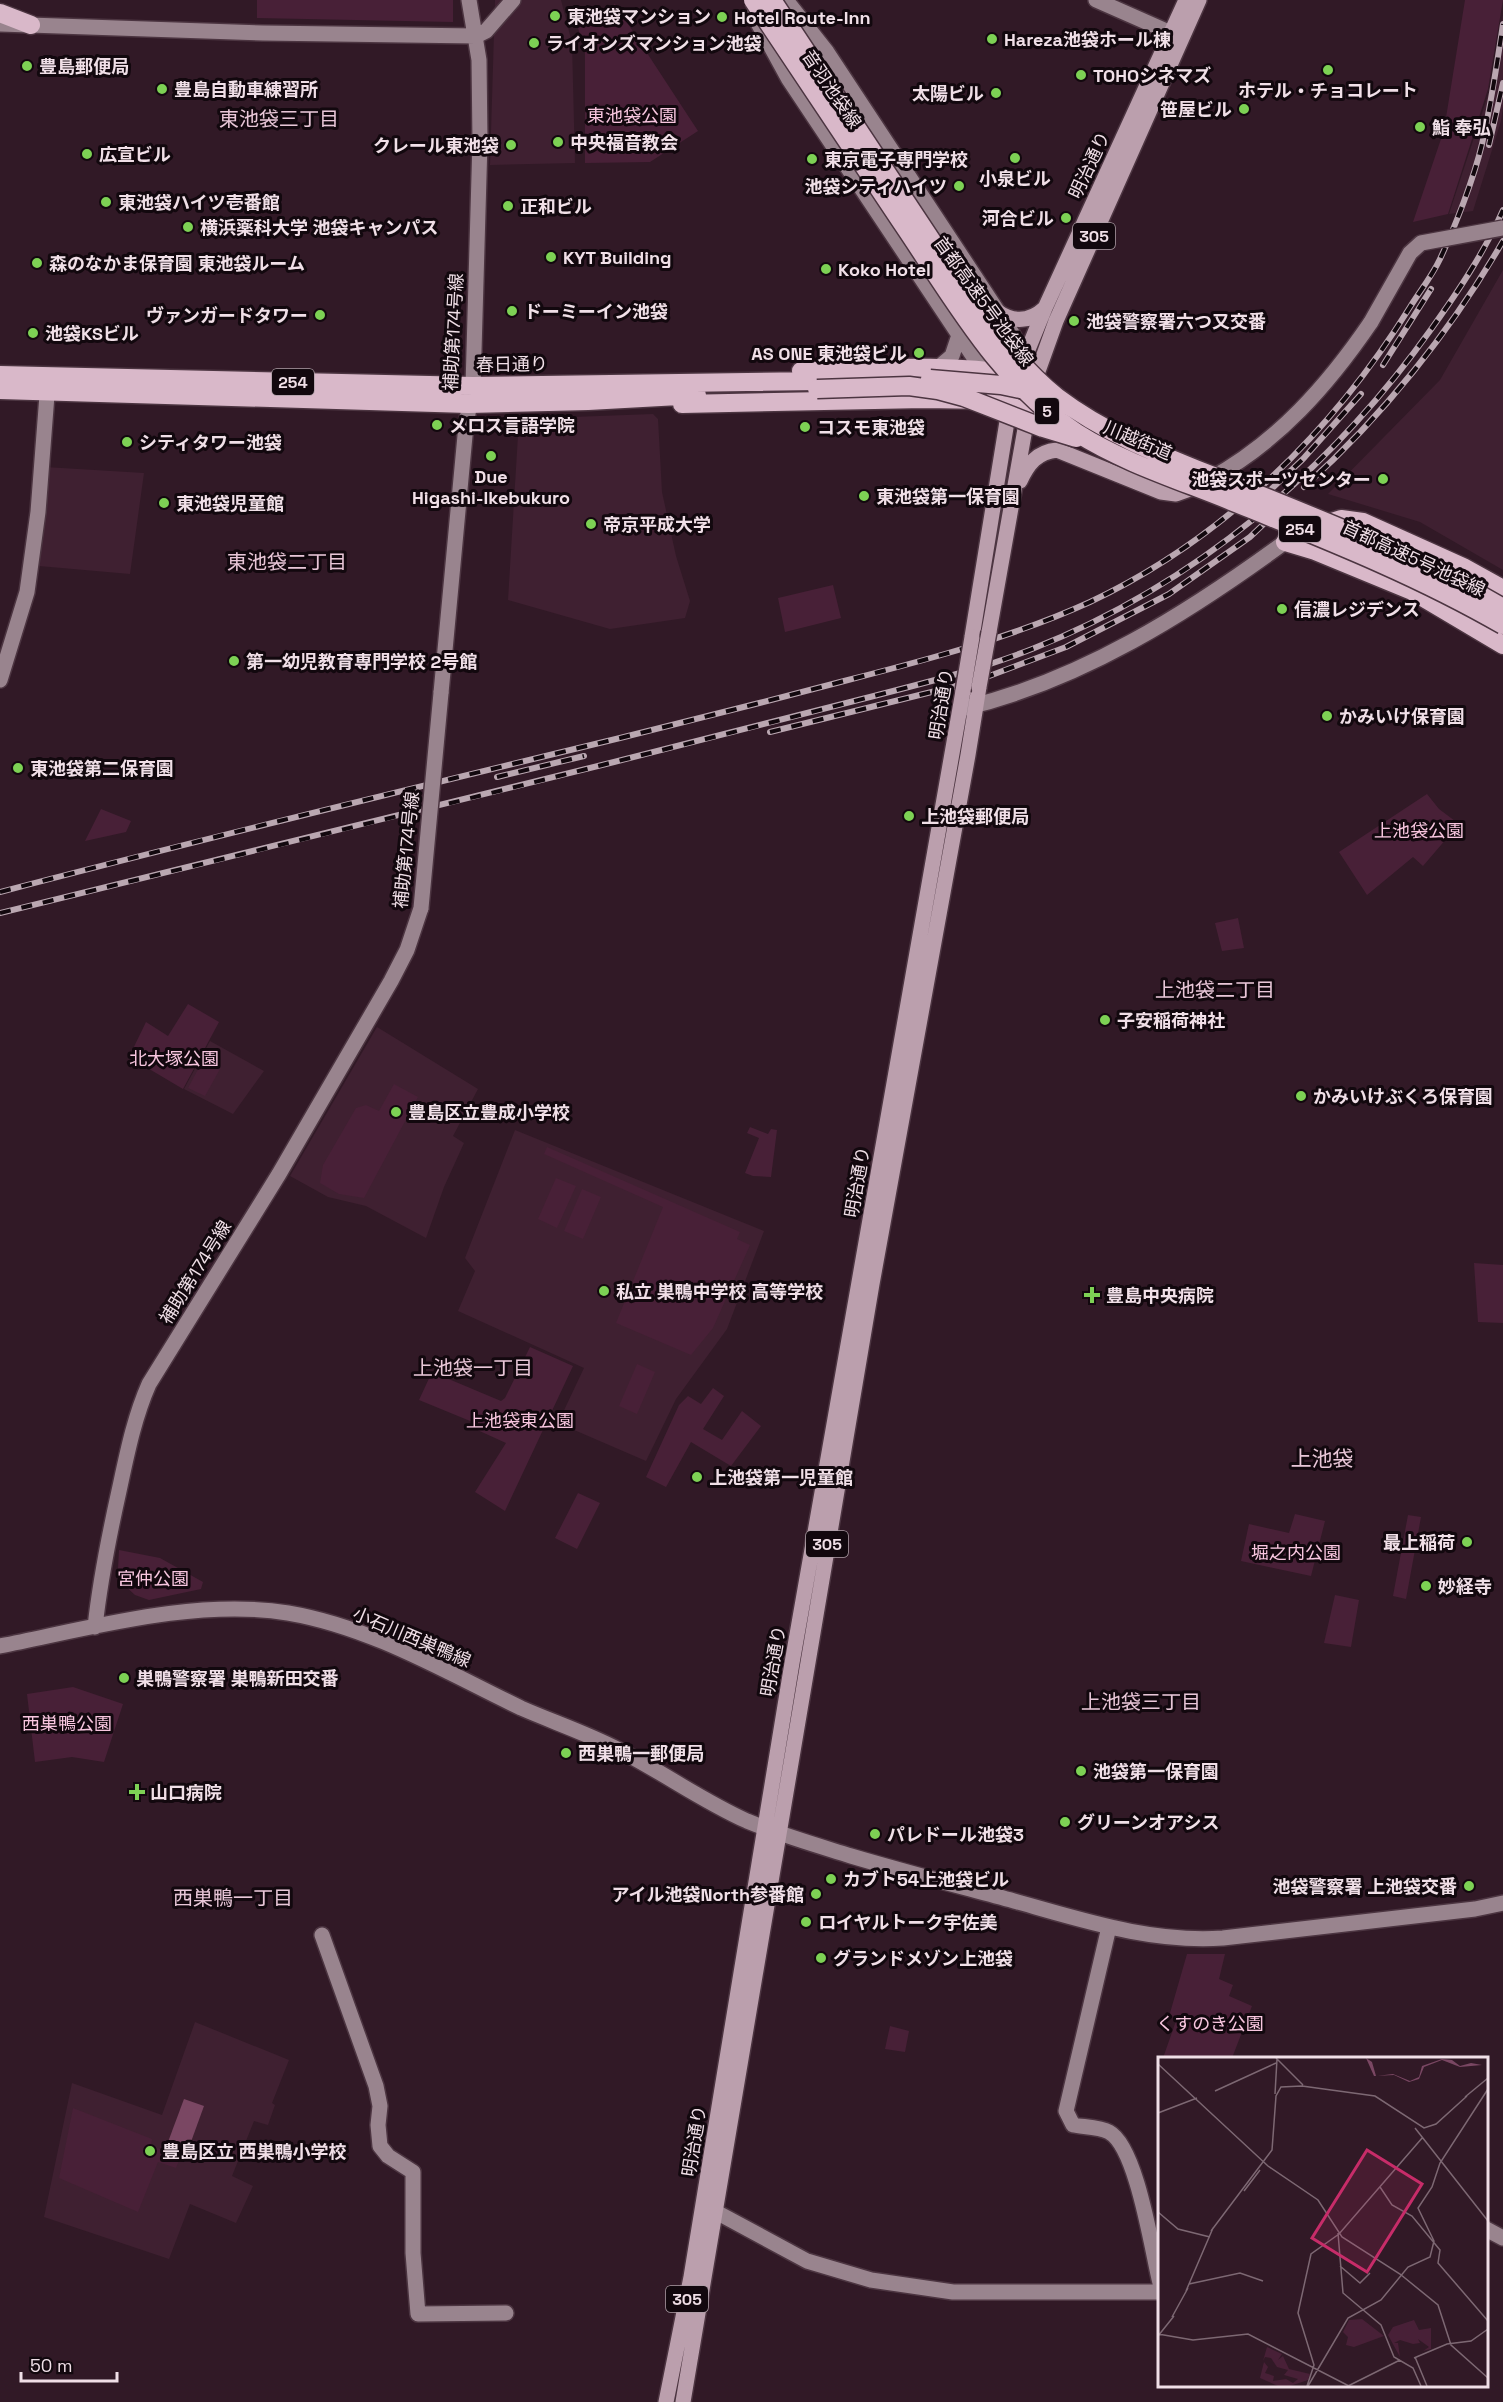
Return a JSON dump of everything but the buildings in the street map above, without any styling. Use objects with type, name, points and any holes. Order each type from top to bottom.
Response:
[{"type":"highway","name":"首都高速5号池袋線","points":[[752,0],[976,332],[1012,378],[1044,409],[1083,436],[1126,458],[1386,564],[1455,598],[1503,626]]},
{"type":"highway","name":"首都高速5号池袋線","points":[[777,0],[975,306],[1008,349],[1057,397],[1098,424],[1141,446],[1370,540],[1429,567],[1503,607]]},
{"type":"highway","points":[[0,13],[30,25]]},
{"type":"highway","points":[[587,392],[649,376],[939,367],[982,370],[1025,381],[1114,435],[1210,479]]},
{"type":"highway","name":"春日通り","points":[[0,375],[48,384],[468,404],[587,392],[940,379],[1001,385],[1025,381]]},
{"type":"highway","name":"川越街道","points":[[1025,381],[1058,396],[1099,423],[1153,451],[1384,544],[1440,571],[1503,607]]},
{"type":"highway","name":"春日通り","points":[[0,390],[48,384],[473,386],[587,392]]},
{"type":"highway","name":"春日通り","points":[[817,385],[924,387],[1017,412]]},
{"type":"highway","points":[[587,392],[627,405],[988,400],[1193,488],[1210,479]]},
{"type":"highway","name":"川越街道","points":[[1017,412],[1419,581],[1503,626]]},
{"type":"highway","points":[[1285,542],[1331,521],[1352,519],[1433,552],[1503,589]]},
{"type":"highway","points":[[1285,542],[1315,551],[1412,591],[1503,645]]},
{"type":"main road","name":"明治通り","points":[[1025,381],[1025,355],[1186,0]]},
{"type":"main road","name":"明治通り","points":[[682,2402],[709,2208],[972,637],[1017,412],[1025,381],[1056,321],[1200,0]]},
{"type":"main road","points":[[998,312],[1012,320],[1023,320],[1045,309]]},
{"type":"main road","name":"明治通り","points":[[772,1831],[1013,495],[1017,412]]},
{"type":"main road","points":[[1013,495],[1030,462],[1040,453],[1057,450],[1161,492],[1176,494],[1193,488]]},
{"type":"main road","name":"明治通り","points":[[666,2402],[691,2277],[709,2208]]},
{"type":"street","name":"補助第174号線","points":[[94,1628],[103,1566],[132,1430],[149,1384],[279,1174],[391,981],[407,951],[421,908],[468,404],[473,386],[480,141],[479,60],[469,0]]},
{"type":"street","name":"補助第174号線","points":[[476,36],[481,0]]},
{"type":"street","points":[[0,24],[263,33],[476,36],[486,31],[513,0]]},
{"type":"street","points":[[746,0],[788,78],[982,370],[1017,412]]},
{"type":"street","name":"音羽池袋線","points":[[752,0],[880,196],[970,326],[1025,381],[1043,409],[1092,442]]},
{"type":"street","points":[[777,0],[827,52],[1025,355]]},
{"type":"street","name":"音羽池袋線","points":[[777,0],[981,312],[1018,358],[1058,396]]},
{"type":"street","points":[[1096,0],[1172,33]]},
{"type":"street","points":[[1210,479],[1254,452],[1311,401],[1346,359],[1371,322],[1410,253],[1421,243],[1503,228]]},
{"type":"street","points":[[959,335],[973,336],[984,331],[994,321],[998,312]]},
{"type":"street","points":[[939,367],[952,356],[959,335]]},
{"type":"street","points":[[0,680],[27,592],[38,512],[48,384]]},
{"type":"street","points":[[960,709],[1039,685],[1128,644],[1225,585],[1285,542]]},
{"type":"street","name":"小石川西巣鴨線","points":[[0,1646],[188,1612],[244,1608],[287,1613],[348,1629],[421,1659],[564,1727],[615,1748],[744,1820],[772,1831],[888,1867],[1109,1927],[1168,1938],[1213,1939],[1474,1909],[1503,1903]]},
{"type":"street","points":[[1109,1927],[1066,2111],[1073,2125],[1108,2131],[1124,2149],[1133,2168],[1158,2274]]},
{"type":"street","points":[[322,1935],[376,2086],[380,2106],[378,2125],[380,2146],[388,2156],[413,2172],[413,2253],[418,2314],[506,2313]]},
{"type":"street","points":[[709,2208],[807,2261],[871,2280],[953,2292],[1158,2292]]},
{"type":"street","points":[[1488,2230],[1503,2238]]},
{"type":"shaded area","points":[[495,0],[561,0],[572,43],[575,163],[490,165]]},
{"type":"shaded area","points":[[1503,15],[1501,121],[1473,211],[1449,214],[1490,89]]},
{"type":"shaded area","points":[[1503,270],[1503,570],[1420,522],[1328,494],[1440,380]]},
{"type":"shaded area","name":"帝京平成大学","points":[[653,414],[658,419],[662,492],[676,556],[690,601],[685,618],[610,629],[508,600],[519,419]]},
{"type":"shaded area","points":[[45,467],[144,473],[130,574],[39,566]]},
{"type":"shaded area","name":"豊島区立豊成小学校","points":[[377,1027],[478,1089],[453,1136],[464,1143],[444,1187],[426,1238],[366,1206],[328,1197],[290,1176]]},
{"type":"shaded area","points":[[210,1041],[264,1071],[233,1114],[184,1089]]},
{"type":"shaded area","name":"私立 巣鴨中学校 高等学校","points":[[515,1130],[764,1231],[727,1329],[676,1399],[646,1461],[558,1423],[584,1368],[458,1311],[475,1271],[465,1258]]},
{"type":"shaded area","name":"豊島区立 西巣鴨小学校","points":[[195,2022],[289,2060],[272,2103],[275,2105],[268,2125],[254,2121],[232,2176],[253,2186],[236,2223],[190,2204],[169,2259],[44,2217],[72,2083],[162,2115]]},
{"type":"shaded area","points":[[184,2099],[204,2106],[188,2150],[168,2142]]},
{"type":"green space","points":[[257,0],[453,0],[453,22],[257,18]]},
{"type":"green space","points":[[1465,0],[1503,0],[1488,89],[1448,214],[1413,222],[1444,130]]},
{"type":"green space","name":"東池袋公園","points":[[615,4],[698,131],[650,162],[585,163],[585,54],[577,24]]},
{"type":"green space","points":[[833,585],[841,618],[785,632],[778,598]]},
{"type":"green space","name":"上池袋公園","points":[[1427,794],[1439,809],[1459,824],[1423,866],[1413,857],[1367,895],[1339,852]]},
{"type":"green space","points":[[101,809],[131,821],[126,832],[85,841]]},
{"type":"green space","points":[[1238,918],[1244,948],[1222,951],[1215,923]]},
{"type":"green space","name":"北大塚公園","points":[[188,1004],[219,1022],[183,1089],[129,1057],[146,1022],[168,1036]]},
{"type":"green space","points":[[202,1062],[220,1069],[205,1096],[188,1088]]},
{"type":"green space","points":[[394,1084],[418,1097],[364,1198],[339,1194],[320,1183],[323,1165],[356,1108],[366,1105],[379,1111]]},
{"type":"green space","points":[[750,1127],[768,1134],[771,1129],[777,1130],[771,1177],[745,1173],[759,1138],[747,1133]]},
{"type":"green space","points":[[547,1147],[740,1232],[737,1239],[750,1245],[713,1328],[691,1355],[616,1323],[663,1207],[544,1154]]},
{"type":"green space","points":[[556,1178],[576,1186],[557,1228],[538,1219]]},
{"type":"green space","points":[[582,1189],[601,1197],[583,1239],[564,1231]]},
{"type":"green space","points":[[1474,1263],[1503,1265],[1503,1323],[1478,1322]]},
{"type":"green space","name":"上池袋東公園","points":[[530,1347],[573,1366],[505,1511],[475,1492],[506,1443],[473,1428],[475,1423],[419,1400],[432,1372],[501,1401],[505,1398]]},
{"type":"green space","points":[[637,1364],[655,1372],[637,1414],[619,1406]]},
{"type":"green space","points":[[713,1388],[724,1396],[703,1429],[722,1440],[742,1411],[761,1426],[731,1466],[691,1442],[666,1487],[646,1477],[679,1405],[688,1396],[701,1404]]},
{"type":"green space","points":[[578,1493],[600,1503],[577,1549],[555,1538]]},
{"type":"green space","name":"堀之内公園","points":[[1295,1514],[1325,1521],[1311,1576],[1241,1561],[1249,1524],[1289,1533]]},
{"type":"green space","points":[[1408,1515],[1421,1517],[1406,1599],[1393,1596]]},
{"type":"green space","name":"宮仲公園","points":[[119,1550],[160,1558],[203,1582],[201,1589],[149,1600],[135,1595],[122,1583],[118,1569]]},
{"type":"green space","points":[[1335,1595],[1359,1600],[1351,1647],[1324,1643]]},
{"type":"green space","name":"西巣鴨公園","points":[[73,1687],[123,1704],[104,1762],[72,1757],[35,1762],[27,1694]]},
{"type":"green space","name":"くすのき公園","points":[[1187,1954],[1225,1954],[1219,1979],[1233,1985],[1229,1996],[1252,2006],[1232,2057],[1163,2057],[1176,2021],[1170,2013]]},
{"type":"green space","points":[[890,2026],[909,2031],[905,2052],[885,2049]]},
{"type":"green space","points":[[73,2108],[152,2139],[151,2145],[180,2158],[176,2168],[158,2162],[138,2212],[59,2178]]},
{"type":"railway","points":[[0,892],[910,664],[1061,615],[1139,576],[1186,547],[1230,514],[1271,477],[1310,438],[1380,353],[1437,265],[1469,187],[1485,129],[1503,24]]},
{"type":"railway","points":[[1489,145],[1503,83]]},
{"type":"railway","points":[[0,913],[928,682],[1012,657],[1092,623],[1149,592],[1204,557],[1255,518],[1304,475],[1350,429],[1392,380],[1452,300],[1488,241],[1503,210]]},
{"type":"railway","points":[[1304,487],[1361,432],[1413,372],[1461,308],[1503,241]]},
{"type":"railway","points":[[1383,365],[1431,289]]},
{"type":"railway","points":[[1262,498],[1303,459],[1361,394]]},
{"type":"railway","points":[[770,732],[976,681],[1066,647],[1169,594],[1250,537],[1286,503]]},
{"type":"railway","points":[[497,777],[584,756]]},
{"type":"place","name":"東池袋マンション","points":[[555,16]]},
{"type":"place","name":"Hotel Route-Inn","points":[[722,17]]},
{"type":"place","name":"Hareza池袋ホール棟","points":[[992,39]]},
{"type":"place","name":"ライオンズマンション池袋","points":[[534,43]]},
{"type":"place","name":"豊島郵便局","points":[[27,66]]},
{"type":"place","name":"ホテル・チョコレート","points":[[1328,70]]},
{"type":"place","name":"TOHOシネマズ","points":[[1081,75]]},
{"type":"place","name":"豊島自動車練習所","points":[[162,89]]},
{"type":"place","name":"太陽ビル","points":[[996,93]]},
{"type":"place","name":"笹屋ビル","points":[[1244,109]]},
{"type":"place","name":"鮨 奉弘","points":[[1420,127]]},
{"type":"place","name":"中央福音教会","points":[[558,142]]},
{"type":"place","name":"クレール東池袋","points":[[511,145]]},
{"type":"place","name":"広宣ビル","points":[[87,154]]},
{"type":"place","name":"小泉ビル","points":[[1015,158]]},
{"type":"place","name":"東京電子専門学校","points":[[812,159]]},
{"type":"place","name":"池袋シティハイツ","points":[[959,186]]},
{"type":"place","name":"東池袋ハイツ壱番館","points":[[106,202]]},
{"type":"place","name":"正和ビル","points":[[508,206]]},
{"type":"place","name":"河合ビル","points":[[1066,218]]},
{"type":"place","name":"横浜薬科大学 池袋キャンパス","points":[[188,227]]},
{"type":"place","name":"KYT Building","points":[[551,257]]},
{"type":"place","name":"森のなかま保育園 東池袋ルーム","points":[[37,263]]},
{"type":"place","name":"Koko Hotel","points":[[826,269]]},
{"type":"place","name":"ドーミーイン池袋","points":[[512,311]]},
{"type":"place","name":"ヴァンガードタワー","points":[[320,315]]},
{"type":"place","name":"池袋警察署六つ又交番","points":[[1074,321]]},
{"type":"place","name":"池袋KSビル","points":[[33,333]]},
{"type":"place","name":"AS ONE 東池袋ビル","points":[[919,353]]},
{"type":"place","name":"メロス言語学院","points":[[437,425]]},
{"type":"place","name":"コスモ東池袋","points":[[805,427]]},
{"type":"place","name":"シティタワー池袋","points":[[127,442]]},
{"type":"place","name":"Due Higashi-Ikebukuro","points":[[491,456]]},
{"type":"place","name":"池袋スポーツセンター","points":[[1383,479]]},
{"type":"place","name":"東池袋第一保育園","points":[[864,496]]},
{"type":"place","name":"東池袋児童館","points":[[164,503]]},
{"type":"place","name":"帝京平成大学","points":[[591,524]]},
{"type":"place","name":"信濃レジデンス","points":[[1282,609]]},
{"type":"place","name":"第一幼児教育専門学校 2号館","points":[[234,661]]},
{"type":"place","name":"かみいけ保育園","points":[[1327,716]]},
{"type":"place","name":"東池袋第二保育園","points":[[18,768]]},
{"type":"place","name":"上池袋郵便局","points":[[909,816]]},
{"type":"place","name":"子安稲荷神社","points":[[1105,1020]]},
{"type":"place","name":"かみいけぶくろ保育園","points":[[1301,1096]]},
{"type":"place","name":"豊島区立豊成小学校","points":[[396,1112]]},
{"type":"place","name":"私立 巣鴨中学校 高等学校","points":[[604,1291]]},
{"type":"place","name":"豊島中央病院","points":[[1092,1295]]},
{"type":"place","name":"上池袋第一児童館","points":[[697,1477]]},
{"type":"place","name":"最上稲荷","points":[[1467,1542]]},
{"type":"place","name":"妙経寺","points":[[1426,1586]]},
{"type":"place","name":"巣鴨警察署 巣鴨新田交番","points":[[124,1678]]},
{"type":"place","name":"西巣鴨一郵便局","points":[[566,1753]]},
{"type":"place","name":"池袋第一保育園","points":[[1081,1771]]},
{"type":"place","name":"山口病院","points":[[137,1792]]},
{"type":"place","name":"グリーンオアシス","points":[[1065,1822]]},
{"type":"place","name":"パレドール池袋3","points":[[875,1834]]},
{"type":"place","name":"カブト54上池袋ビル","points":[[831,1879]]},
{"type":"place","name":"池袋警察署 上池袋交番","points":[[1469,1886]]},
{"type":"place","name":"アイル池袋North参番館","points":[[816,1894]]},
{"type":"place","name":"ロイヤルトーク宇佐美","points":[[806,1922]]},
{"type":"place","name":"グランドメゾン上池袋","points":[[821,1958]]},
{"type":"place","name":"豊島区立 西巣鴨小学校","points":[[150,2151]]},
{"type":"district","name":"東池袋三丁目","points":[[279,119]]},
{"type":"district","name":"東池袋二丁目","points":[[287,562]]},
{"type":"district","name":"上池袋二丁目","points":[[1215,990]]},
{"type":"district","name":"上池袋一丁目","points":[[473,1368]]},
{"type":"district","name":"上池袋","points":[[1322,1458]]},
{"type":"district","name":"上池袋三丁目","points":[[1141,1702]]},
{"type":"district","name":"西巣鴨一丁目","points":[[233,1898]]}]
